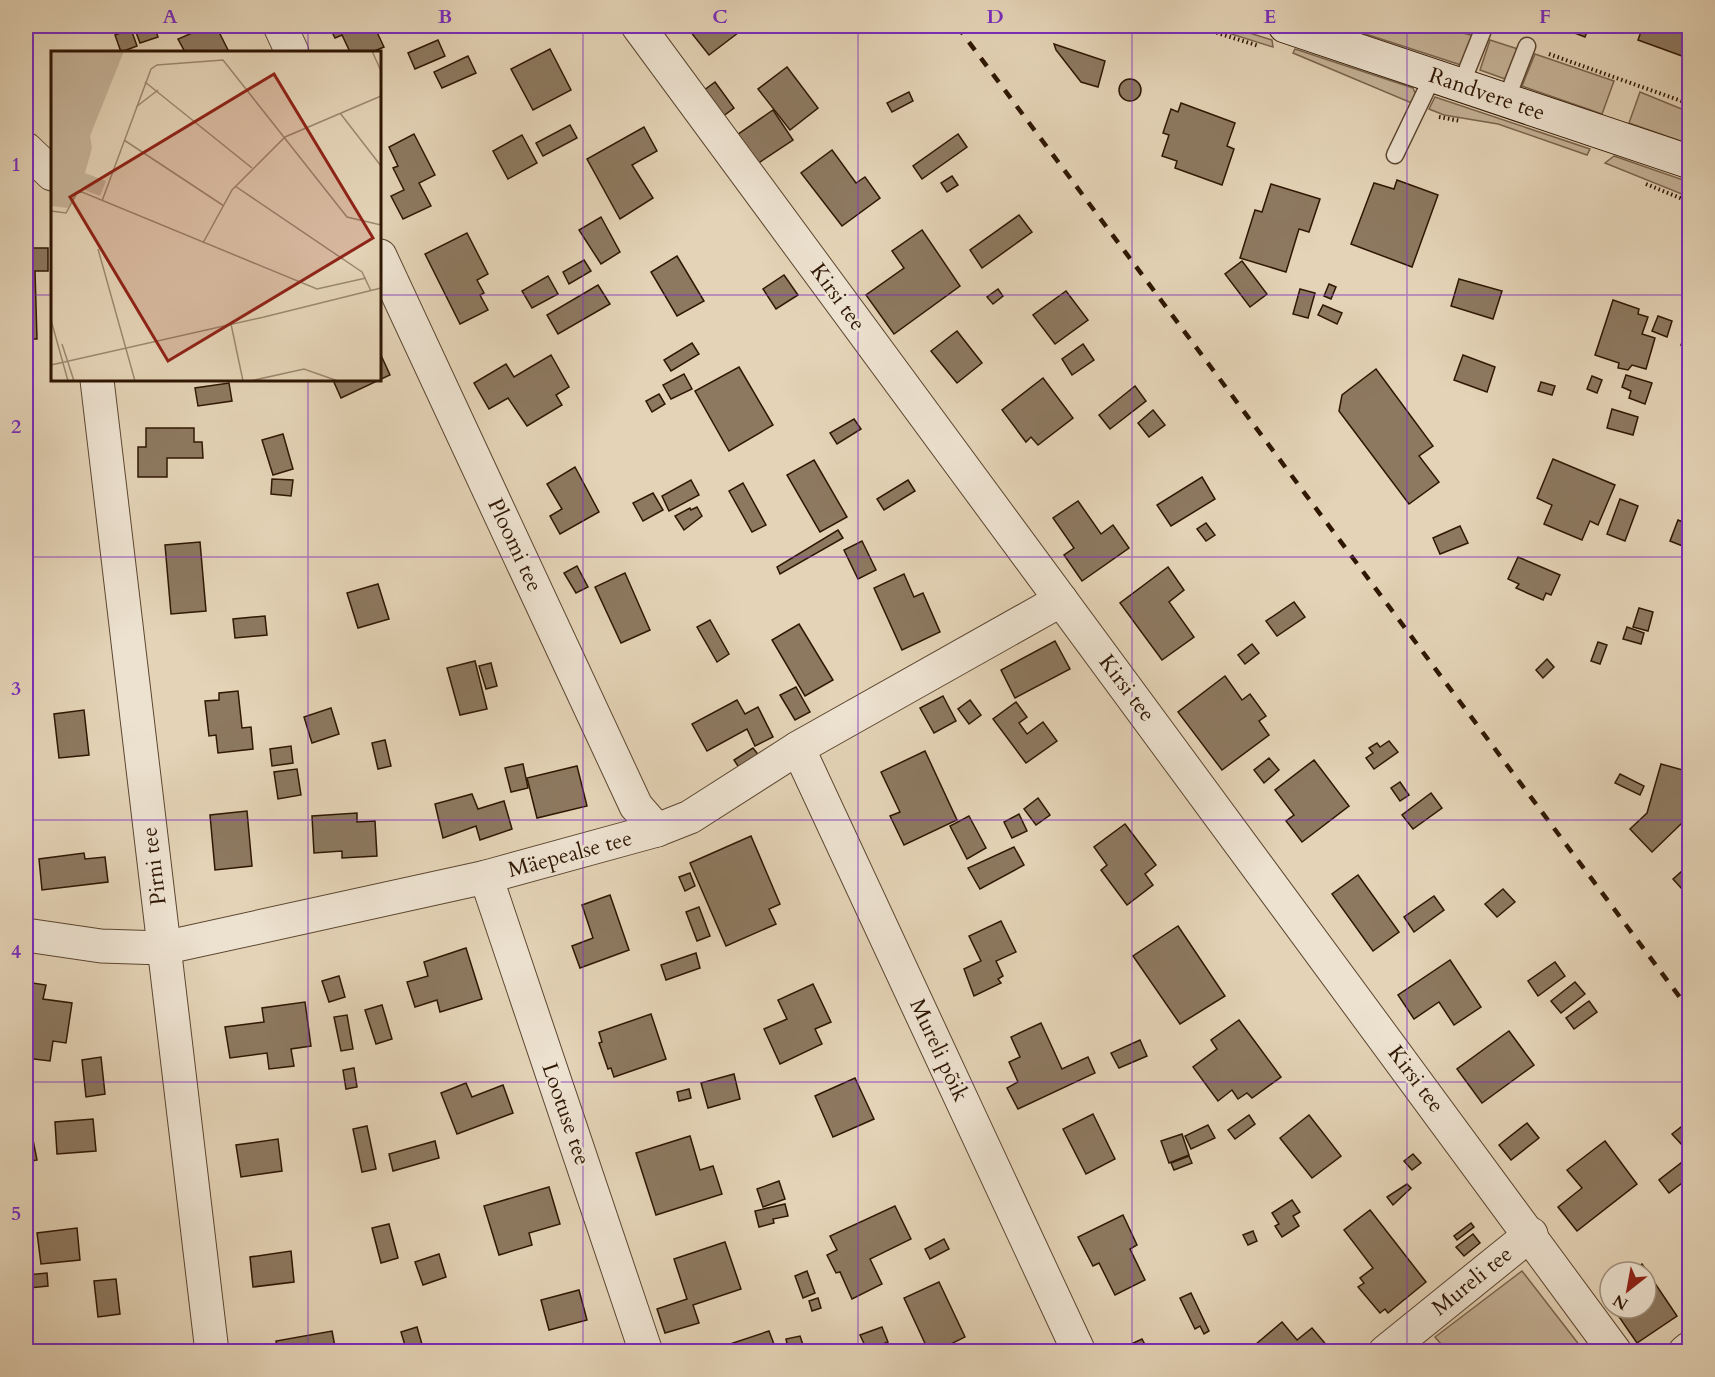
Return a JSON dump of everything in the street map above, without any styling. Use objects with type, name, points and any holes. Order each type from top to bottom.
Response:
[{"type":"street","points":[[280,26],[292,51]]},
{"type":"street","name":"Kirsi tee","points":[[638,26],[1531,1234],[1615,1352]]},
{"type":"street","name":"Randvere tee","points":[[1299,28],[1689,162]]},
{"type":"street","points":[[26,149],[51,173]]},
{"type":"street","name":"Ploomi tee","points":[[381,258],[636,806],[657,830]]},
{"type":"street","name":"Pirni tee","points":[[97,381],[212,1352]]},
{"type":"street","name":"Mäepealse tee","points":[[26,935],[101,946],[163,948],[486,877],[657,830],[690,817],[798,748],[1061,600]]},
{"type":"street","name":"Mureli põik","points":[[798,748],[1079,1352]]},
{"type":"street","name":"Lootuse tee","points":[[486,877],[646,1352]]},
{"type":"street","name":"Mureli tee","points":[[1385,1352],[1531,1234]]},
{"type":"street","points":[[1685,1352],[1689,1348]]},
{"type":"lane","points":[[1395,155],[1483,30]]},
{"type":"lane","points":[[1506,100],[1527,46]]},
{"type":"path","points":[[1527,46],[1689,104]]},
{"type":"shaded area","points":[[1206,26],[1227,26],[1272,40],[1273,47]]},
{"type":"shaded area","points":[[1341,26],[1438,26],[1474,36],[1464,66]]},
{"type":"shaded area","points":[[1490,40],[1518,49],[1508,80],[1480,70]]},
{"type":"shaded area","points":[[1295,49],[1413,88],[1416,95],[1414,104],[1293,53]]},
{"type":"shaded area","points":[[1535,54],[1614,81],[1602,114],[1522,86]]},
{"type":"shaded area","points":[[1640,92],[1689,112],[1689,144],[1629,123]]},
{"type":"shaded area","points":[[1435,97],[1590,149],[1587,155],[1498,124],[1444,115],[1429,109]]},
{"type":"shaded area","points":[[1614,156],[1689,182],[1689,197],[1605,163]]},
{"type":"shaded area","points":[[1522,1271],[1584,1351],[1447,1351],[1435,1337]]},
{"type":"building","points":[[154,26],[158,37],[140,43],[134,27]]},
{"type":"building","points":[[208,26],[216,26],[228,51],[184,51],[178,39]]},
{"type":"building","points":[[329,26],[374,26],[384,47],[374,51],[350,51],[342,35],[335,38]]},
{"type":"building","points":[[686,26],[747,26],[709,55]]},
{"type":"building","points":[[1569,26],[1589,26],[1585,37],[1567,30]]},
{"type":"building","points":[[1643,26],[1690,26],[1690,35],[1682,56],[1638,40]]},
{"type":"building","points":[[131,29],[137,46],[121,51],[115,35]]},
{"type":"building","points":[[438,40],[445,56],[415,69],[408,53]]},
{"type":"building","points":[[1054,44],[1105,61],[1098,87],[1081,82],[1056,50]]},
{"type":"building","points":[[550,49],[571,90],[533,110],[511,69]]},
{"type":"building","points":[[468,56],[476,73],[442,88],[434,72]]},
{"type":"building","points":[[787,67],[818,108],[790,130],[758,89]]},
{"type":"building","points":[[1130,79],[1138,82],[1141,90],[1138,98],[1130,101],[1122,98],[1119,90],[1122,82]]},
{"type":"building","points":[[715,82],[734,108],[722,117],[703,91]]},
{"type":"building","points":[[909,92],[913,101],[892,112],[887,103]]},
{"type":"building","points":[[1181,103],[1235,123],[1227,146],[1234,149],[1222,185],[1175,168],[1177,161],[1162,156],[1169,135],[1163,133],[1171,109],[1178,112]]},
{"type":"building","points":[[773,110],[793,140],[754,166],[734,137]]},
{"type":"building","points":[[570,125],[577,138],[543,156],[536,143]]},
{"type":"building","points":[[644,127],[657,151],[632,165],[653,198],[620,219],[587,159]]},
{"type":"building","points":[[414,134],[435,175],[419,183],[431,206],[403,219],[391,196],[404,190],[393,168],[398,166],[389,147]]},
{"type":"building","points":[[958,134],[967,147],[922,179],[913,166]]},
{"type":"building","points":[[522,135],[537,163],[508,179],[493,151]]},
{"type":"building","points":[[832,150],[856,183],[865,177],[880,198],[842,226],[801,173]]},
{"type":"building","points":[[952,176],[958,185],[947,192],[941,183]]},
{"type":"building","points":[[1397,180],[1438,195],[1412,267],[1351,244],[1374,183],[1394,189]]},
{"type":"building","points":[[1271,184],[1320,199],[1309,232],[1299,229],[1286,272],[1240,258],[1255,210],[1262,212]]},
{"type":"building","points":[[1019,215],[1032,232],[982,268],[970,250]]},
{"type":"building","points":[[601,217],[620,252],[601,264],[579,230]]},
{"type":"building","points":[[922,230],[960,286],[894,334],[866,295],[904,268],[892,251]]},
{"type":"building","points":[[467,233],[488,274],[477,280],[484,293],[480,295],[488,310],[460,324],[425,254]]},
{"type":"building","points":[[26,248],[48,248],[48,271],[35,271],[37,339],[26,339]]},
{"type":"building","points":[[677,256],[704,301],[677,316],[651,272]]},
{"type":"building","points":[[584,260],[591,271],[569,284],[563,272]]},
{"type":"building","points":[[1242,261],[1267,294],[1250,307],[1225,274]]},
{"type":"building","points":[[784,275],[798,295],[776,309],[763,289]]},
{"type":"building","points":[[548,276],[558,294],[532,308],[522,291]]},
{"type":"building","points":[[1459,279],[1502,291],[1493,319],[1451,306]]},
{"type":"building","points":[[1329,284],[1336,287],[1331,299],[1324,296]]},
{"type":"building","points":[[598,285],[610,304],[558,334],[547,315]]},
{"type":"building","points":[[998,289],[1003,296],[993,304],[987,297]]},
{"type":"building","points":[[1300,289],[1315,293],[1308,318],[1293,314]]},
{"type":"building","points":[[1066,291],[1088,320],[1055,344],[1033,315]]},
{"type":"building","points":[[1613,300],[1639,309],[1638,314],[1648,317],[1642,334],[1655,338],[1646,369],[1632,365],[1628,370],[1618,368],[1619,363],[1595,355]]},
{"type":"building","points":[[1323,305],[1342,313],[1337,324],[1318,315]]},
{"type":"building","points":[[1658,316],[1672,321],[1667,337],[1652,331]]},
{"type":"building","points":[[1690,322],[1690,349],[1681,345]]},
{"type":"building","points":[[957,331],[982,363],[957,383],[931,351]]},
{"type":"building","points":[[692,343],[699,354],[671,371],[664,360]]},
{"type":"building","points":[[1083,344],[1094,360],[1072,375],[1062,359]]},
{"type":"building","points":[[381,355],[390,375],[381,380]]},
{"type":"building","points":[[551,355],[569,387],[556,395],[562,405],[527,426],[508,398],[489,409],[474,383],[506,364],[514,377]]},
{"type":"building","points":[[1463,355],[1495,367],[1487,392],[1454,380]]},
{"type":"building","points":[[739,367],[773,425],[729,451],[695,391]]},
{"type":"building","points":[[1376,369],[1433,446],[1419,456],[1439,482],[1409,504],[1339,411],[1342,395]]},
{"type":"building","points":[[684,374],[692,389],[671,399],[663,385]]},
{"type":"building","points":[[1626,375],[1652,383],[1645,404],[1629,398],[1631,391],[1622,387]]},
{"type":"building","points":[[1592,376],[1602,380],[1597,393],[1587,389]]},
{"type":"building","points":[[1043,378],[1073,418],[1038,445],[1031,437],[1026,442],[1002,410]]},
{"type":"building","points":[[333,381],[377,381],[341,398]]},
{"type":"building","points":[[1541,382],[1555,386],[1552,395],[1538,391]]},
{"type":"building","points":[[229,383],[232,401],[198,406],[195,388]]},
{"type":"building","points":[[1135,386],[1146,401],[1110,429],[1099,415]]},
{"type":"building","points":[[659,394],[665,404],[652,412],[646,401]]},
{"type":"building","points":[[1612,409],[1638,417],[1633,435],[1607,428]]},
{"type":"building","points":[[1153,410],[1165,425],[1149,437],[1138,423]]},
{"type":"building","points":[[854,419],[861,429],[837,444],[830,433]]},
{"type":"building","points":[[146,428],[194,428],[194,442],[202,442],[203,458],[167,458],[167,477],[138,477],[138,447],[146,447]]},
{"type":"building","points":[[283,434],[293,469],[273,475],[262,440]]},
{"type":"building","points":[[1553,459],[1615,485],[1598,525],[1590,521],[1582,540],[1544,524],[1552,505],[1537,498]]},
{"type":"building","points":[[814,460],[847,517],[820,532],[787,475]]},
{"type":"building","points":[[575,467],[599,512],[560,534],[550,516],[562,509],[547,484]]},
{"type":"building","points":[[1202,477],[1215,499],[1171,526],[1157,505]]},
{"type":"building","points":[[272,479],[293,480],[291,496],[271,494]]},
{"type":"building","points":[[691,480],[699,495],[669,511],[662,496]]},
{"type":"building","points":[[908,480],[915,491],[884,510],[877,499]]},
{"type":"building","points":[[743,483],[766,525],[752,532],[729,491]]},
{"type":"building","points":[[653,493],[663,510],[643,521],[633,503]]},
{"type":"building","points":[[1620,499],[1638,506],[1625,541],[1607,534]]},
{"type":"building","points":[[1078,501],[1101,534],[1113,525],[1129,548],[1082,581],[1064,555],[1074,548],[1053,518]]},
{"type":"building","points":[[697,507],[702,516],[684,530],[675,516]]},
{"type":"building","points":[[1678,520],[1690,525],[1690,549],[1670,541]]},
{"type":"building","points":[[1206,523],[1215,535],[1206,541],[1197,529]]},
{"type":"building","points":[[1460,526],[1468,543],[1440,554],[1433,538]]},
{"type":"building","points":[[838,530],[843,538],[780,574],[777,567]]},
{"type":"building","points":[[862,541],[876,570],[858,579],[844,550]]},
{"type":"building","points":[[200,542],[206,611],[171,614],[165,545]]},
{"type":"building","points":[[1518,557],[1560,575],[1551,595],[1546,593],[1543,600],[1516,588],[1519,584],[1508,579]]},
{"type":"building","points":[[577,566],[588,587],[576,593],[564,573]]},
{"type":"building","points":[[1168,567],[1184,590],[1169,602],[1194,637],[1162,660],[1120,603]]},
{"type":"building","points":[[625,573],[650,630],[621,643],[595,587]]},
{"type":"building","points":[[904,574],[914,597],[923,593],[940,632],[902,650],[874,588]]},
{"type":"building","points":[[378,584],[389,619],[358,628],[347,593]]},
{"type":"building","points":[[1294,602],[1305,617],[1277,636],[1266,621]]},
{"type":"building","points":[[1639,608],[1653,612],[1648,631],[1633,627]]},
{"type":"building","points":[[265,616],[267,635],[235,638],[233,619]]},
{"type":"building","points":[[710,620],[729,654],[717,662],[697,627]]},
{"type":"building","points":[[799,624],[833,680],[805,696],[772,640]]},
{"type":"building","points":[[1627,627],[1644,633],[1641,644],[1623,639]]},
{"type":"building","points":[[1055,641],[1070,669],[1015,698],[1001,670]]},
{"type":"building","points":[[1598,642],[1607,645],[1600,664],[1591,661]]},
{"type":"building","points":[[1252,644],[1259,653],[1245,664],[1238,655]]},
{"type":"building","points":[[1547,659],[1554,667],[1543,678],[1536,670]]},
{"type":"building","points":[[475,661],[487,709],[460,715],[447,668]]},
{"type":"building","points":[[491,663],[497,686],[486,689],[479,666]]},
{"type":"building","points":[[1225,676],[1242,700],[1250,694],[1266,716],[1259,721],[1269,735],[1222,770],[1178,712]]},
{"type":"building","points":[[796,687],[810,712],[795,720],[780,695]]},
{"type":"building","points":[[238,691],[242,728],[251,727],[253,749],[218,753],[216,735],[209,736],[205,701],[219,700],[219,693]]},
{"type":"building","points":[[943,696],[956,721],[934,733],[920,708]]},
{"type":"building","points":[[737,700],[745,714],[758,707],[773,737],[755,746],[747,729],[707,751],[692,724]]},
{"type":"building","points":[[970,700],[981,715],[969,724],[958,709]]},
{"type":"building","points":[[1016,702],[1027,717],[1019,723],[1027,734],[1043,722],[1057,741],[1026,763],[993,719]]},
{"type":"building","points":[[331,708],[339,734],[312,743],[304,717]]},
{"type":"building","points":[[84,710],[89,755],[59,758],[54,714]]},
{"type":"building","points":[[385,740],[391,766],[378,769],[372,743]]},
{"type":"building","points":[[1389,741],[1398,752],[1374,769],[1366,758],[1373,753],[1369,748],[1377,743],[1380,747]]},
{"type":"building","points":[[291,746],[293,763],[272,766],[270,749]]},
{"type":"building","points":[[753,748],[760,757],[740,769],[734,760]]},
{"type":"building","points":[[925,751],[957,820],[904,845],[890,816],[900,812],[881,772]]},
{"type":"building","points":[[1269,758],[1279,770],[1264,783],[1254,770]]},
{"type":"building","points":[[1314,760],[1349,806],[1302,842],[1286,821],[1294,815],[1275,790]]},
{"type":"building","points":[[523,764],[528,788],[511,792],[505,768]]},
{"type":"building","points":[[1661,764],[1690,772],[1690,825],[1682,823],[1652,852],[1630,829],[1647,813]]},
{"type":"building","points":[[577,766],[587,806],[537,818],[527,778]]},
{"type":"building","points":[[297,769],[301,795],[278,799],[274,772]]},
{"type":"building","points":[[1620,774],[1644,786],[1640,795],[1615,783]]},
{"type":"building","points":[[1400,782],[1409,795],[1400,801],[1391,788]]},
{"type":"building","points":[[1431,793],[1442,808],[1413,829],[1402,815]]},
{"type":"building","points":[[472,794],[478,809],[504,801],[512,829],[480,840],[476,826],[443,838],[435,804]]},
{"type":"building","points":[[1038,798],[1050,815],[1036,825],[1024,809]]},
{"type":"building","points":[[247,811],[252,866],[215,870],[210,815]]},
{"type":"building","points":[[357,813],[357,822],[375,821],[377,856],[342,858],[342,851],[314,853],[312,816]]},
{"type":"building","points":[[1019,814],[1027,831],[1012,838],[1004,822]]},
{"type":"building","points":[[969,816],[986,848],[967,859],[950,826]]},
{"type":"building","points":[[1125,824],[1156,865],[1145,874],[1153,885],[1127,905],[1101,870],[1107,865],[1094,847]]},
{"type":"building","points":[[751,836],[780,904],[769,909],[776,924],[726,946],[690,863]]},
{"type":"building","points":[[1014,847],[1024,865],[980,889],[968,868]]},
{"type":"building","points":[[84,853],[85,859],[105,857],[108,882],[42,890],[39,859]]},
{"type":"building","points":[[1690,864],[1690,883],[1682,889],[1673,879]]},
{"type":"building","points":[[690,873],[695,886],[685,891],[679,877]]},
{"type":"building","points":[[1358,875],[1399,932],[1373,951],[1332,894]]},
{"type":"building","points":[[1503,889],[1515,902],[1497,917],[1485,904]]},
{"type":"building","points":[[610,895],[629,950],[580,968],[572,946],[593,938],[582,905]]},
{"type":"building","points":[[1434,896],[1444,910],[1414,932],[1404,917]]},
{"type":"building","points":[[699,907],[710,936],[697,941],[686,912]]},
{"type":"building","points":[[1001,921],[1016,952],[996,961],[1003,976],[998,979],[1001,983],[974,996],[964,969],[981,961],[969,936]]},
{"type":"building","points":[[1178,926],[1225,996],[1180,1024],[1133,956]]},
{"type":"building","points":[[466,948],[482,999],[440,1012],[437,1000],[415,1007],[407,982],[428,976],[424,962]]},
{"type":"building","points":[[696,953],[700,968],[666,980],[661,965]]},
{"type":"building","points":[[1450,960],[1481,1007],[1454,1025],[1439,1002],[1414,1019],[1398,995]]},
{"type":"building","points":[[1555,962],[1565,976],[1538,996],[1528,981]]},
{"type":"building","points":[[339,976],[345,997],[329,1002],[322,981]]},
{"type":"building","points":[[26,982],[46,985],[43,999],[72,1003],[66,1043],[53,1041],[50,1061],[26,1058]]},
{"type":"building","points":[[1575,982],[1585,994],[1561,1013],[1551,1001]]},
{"type":"building","points":[[813,984],[831,1022],[815,1029],[822,1044],[780,1064],[764,1029],[787,1019],[778,1000]]},
{"type":"building","points":[[1589,1001],[1597,1012],[1574,1029],[1566,1018]]},
{"type":"building","points":[[305,1002],[311,1046],[291,1049],[294,1066],[269,1069],[267,1053],[230,1058],[225,1027],[264,1022],[262,1008]]},
{"type":"building","points":[[382,1005],[392,1039],[376,1044],[365,1010]]},
{"type":"building","points":[[651,1014],[666,1059],[614,1077],[611,1068],[608,1069],[599,1043],[602,1042],[599,1032]]},
{"type":"building","points":[[347,1015],[353,1049],[341,1051],[334,1017]]},
{"type":"building","points":[[1239,1020],[1281,1077],[1252,1098],[1247,1093],[1238,1099],[1232,1090],[1218,1101],[1193,1067],[1217,1049],[1211,1040]]},
{"type":"building","points":[[1041,1023],[1062,1069],[1088,1057],[1095,1073],[1018,1109],[1007,1088],[1018,1082],[1009,1062],[1020,1057],[1011,1037]]},
{"type":"building","points":[[1509,1031],[1534,1065],[1482,1103],[1457,1069]]},
{"type":"building","points":[[1140,1040],[1147,1056],[1119,1068],[1111,1053]]},
{"type":"building","points":[[101,1057],[105,1094],[86,1097],[82,1060]]},
{"type":"building","points":[[354,1068],[357,1087],[346,1089],[343,1070]]},
{"type":"building","points":[[734,1074],[740,1099],[708,1108],[701,1083]]},
{"type":"building","points":[[855,1078],[874,1119],[833,1137],[815,1096]]},
{"type":"building","points":[[466,1083],[472,1097],[503,1085],[513,1113],[457,1134],[441,1093]]},
{"type":"building","points":[[689,1089],[691,1098],[679,1101],[677,1092]]},
{"type":"building","points":[[1093,1114],[1115,1159],[1086,1174],[1063,1129]]},
{"type":"building","points":[[1249,1115],[1255,1124],[1235,1139],[1228,1130]]},
{"type":"building","points":[[1309,1115],[1341,1156],[1312,1178],[1280,1138]]},
{"type":"building","points":[[93,1119],[96,1151],[57,1154],[55,1122]]},
{"type":"building","points":[[1527,1123],[1539,1138],[1511,1160],[1499,1145]]},
{"type":"building","points":[[1208,1125],[1215,1138],[1191,1149],[1185,1136]]},
{"type":"building","points":[[367,1126],[376,1169],[362,1172],[353,1129]]},
{"type":"building","points":[[1681,1127],[1690,1137],[1682,1145],[1672,1134]]},
{"type":"building","points":[[31,1130],[37,1160],[26,1162],[26,1131]]},
{"type":"building","points":[[1182,1134],[1189,1155],[1169,1163],[1161,1141]]},
{"type":"building","points":[[690,1136],[700,1170],[713,1166],[722,1194],[656,1215],[636,1153]]},
{"type":"building","points":[[278,1139],[282,1171],[241,1177],[236,1145]]},
{"type":"building","points":[[435,1141],[439,1158],[393,1171],[389,1154]]},
{"type":"building","points":[[1605,1141],[1637,1184],[1577,1231],[1558,1207],[1582,1188],[1567,1170]]},
{"type":"building","points":[[1413,1154],[1421,1163],[1412,1170],[1404,1161]]},
{"type":"building","points":[[1189,1156],[1192,1163],[1174,1170],[1171,1163]]},
{"type":"building","points":[[1690,1156],[1690,1177],[1669,1193],[1659,1180]]},
{"type":"building","points":[[779,1181],[785,1199],[763,1207],[757,1189]]},
{"type":"building","points":[[1407,1184],[1411,1188],[1393,1205],[1387,1197]]},
{"type":"building","points":[[549,1187],[560,1224],[529,1233],[532,1245],[499,1255],[484,1206]]},
{"type":"building","points":[[1292,1200],[1300,1212],[1293,1216],[1299,1226],[1282,1237],[1275,1226],[1279,1224],[1272,1213]]},
{"type":"building","points":[[785,1204],[788,1216],[773,1219],[774,1223],[759,1227],[755,1211]]},
{"type":"building","points":[[895,1206],[911,1239],[870,1259],[882,1284],[852,1299],[840,1272],[836,1273],[827,1255],[837,1250],[830,1236]]},
{"type":"building","points":[[1370,1210],[1426,1282],[1388,1313],[1385,1309],[1380,1313],[1358,1287],[1364,1283],[1360,1278],[1373,1268],[1344,1230]]},
{"type":"building","points":[[1123,1215],[1137,1245],[1130,1249],[1145,1280],[1115,1295],[1099,1263],[1093,1266],[1078,1237]]},
{"type":"building","points":[[1471,1223],[1474,1227],[1457,1240],[1454,1236]]},
{"type":"building","points":[[389,1224],[398,1258],[381,1263],[372,1228]]},
{"type":"building","points":[[77,1228],[80,1260],[41,1264],[37,1233]]},
{"type":"building","points":[[1253,1231],[1257,1241],[1248,1245],[1243,1235]]},
{"type":"building","points":[[1473,1234],[1480,1243],[1464,1256],[1456,1247]]},
{"type":"building","points":[[944,1239],[949,1249],[930,1259],[925,1249]]},
{"type":"building","points":[[725,1242],[741,1289],[693,1305],[699,1323],[665,1333],[657,1309],[687,1299],[674,1259]]},
{"type":"building","points":[[291,1251],[294,1282],[253,1287],[250,1257]]},
{"type":"building","points":[[439,1254],[446,1277],[423,1285],[415,1262]]},
{"type":"building","points":[[807,1271],[815,1293],[803,1298],[795,1276]]},
{"type":"building","points":[[47,1273],[48,1286],[29,1288],[27,1275]]},
{"type":"building","points":[[116,1279],[120,1314],[98,1317],[94,1281]]},
{"type":"building","points":[[939,1282],[965,1337],[935,1352],[929,1352],[904,1298]]},
{"type":"building","points":[[1658,1288],[1677,1316],[1637,1343],[1621,1320],[1658,1320]]},
{"type":"building","points":[[579,1290],[587,1320],[549,1330],[541,1300]]},
{"type":"building","points":[[1191,1293],[1209,1331],[1204,1334],[1200,1326],[1195,1329],[1180,1298]]},
{"type":"building","points":[[818,1298],[821,1308],[812,1311],[809,1301]]},
{"type":"building","points":[[1282,1322],[1297,1340],[1312,1328],[1329,1348],[1325,1352],[1262,1352],[1256,1344]]},
{"type":"building","points":[[417,1327],[424,1351],[407,1352],[401,1332]]},
{"type":"building","points":[[882,1327],[888,1342],[867,1350],[860,1335]]},
{"type":"building","points":[[332,1331],[336,1352],[278,1352],[276,1341]]},
{"type":"building","points":[[769,1331],[777,1352],[732,1352],[730,1344]]},
{"type":"building","points":[[800,1336],[804,1348],[789,1352],[786,1339]]},
{"type":"building","points":[[1142,1339],[1149,1352],[1114,1352]]},
{"type":"railway","points":[[957,26],[1690,1011]]}]
